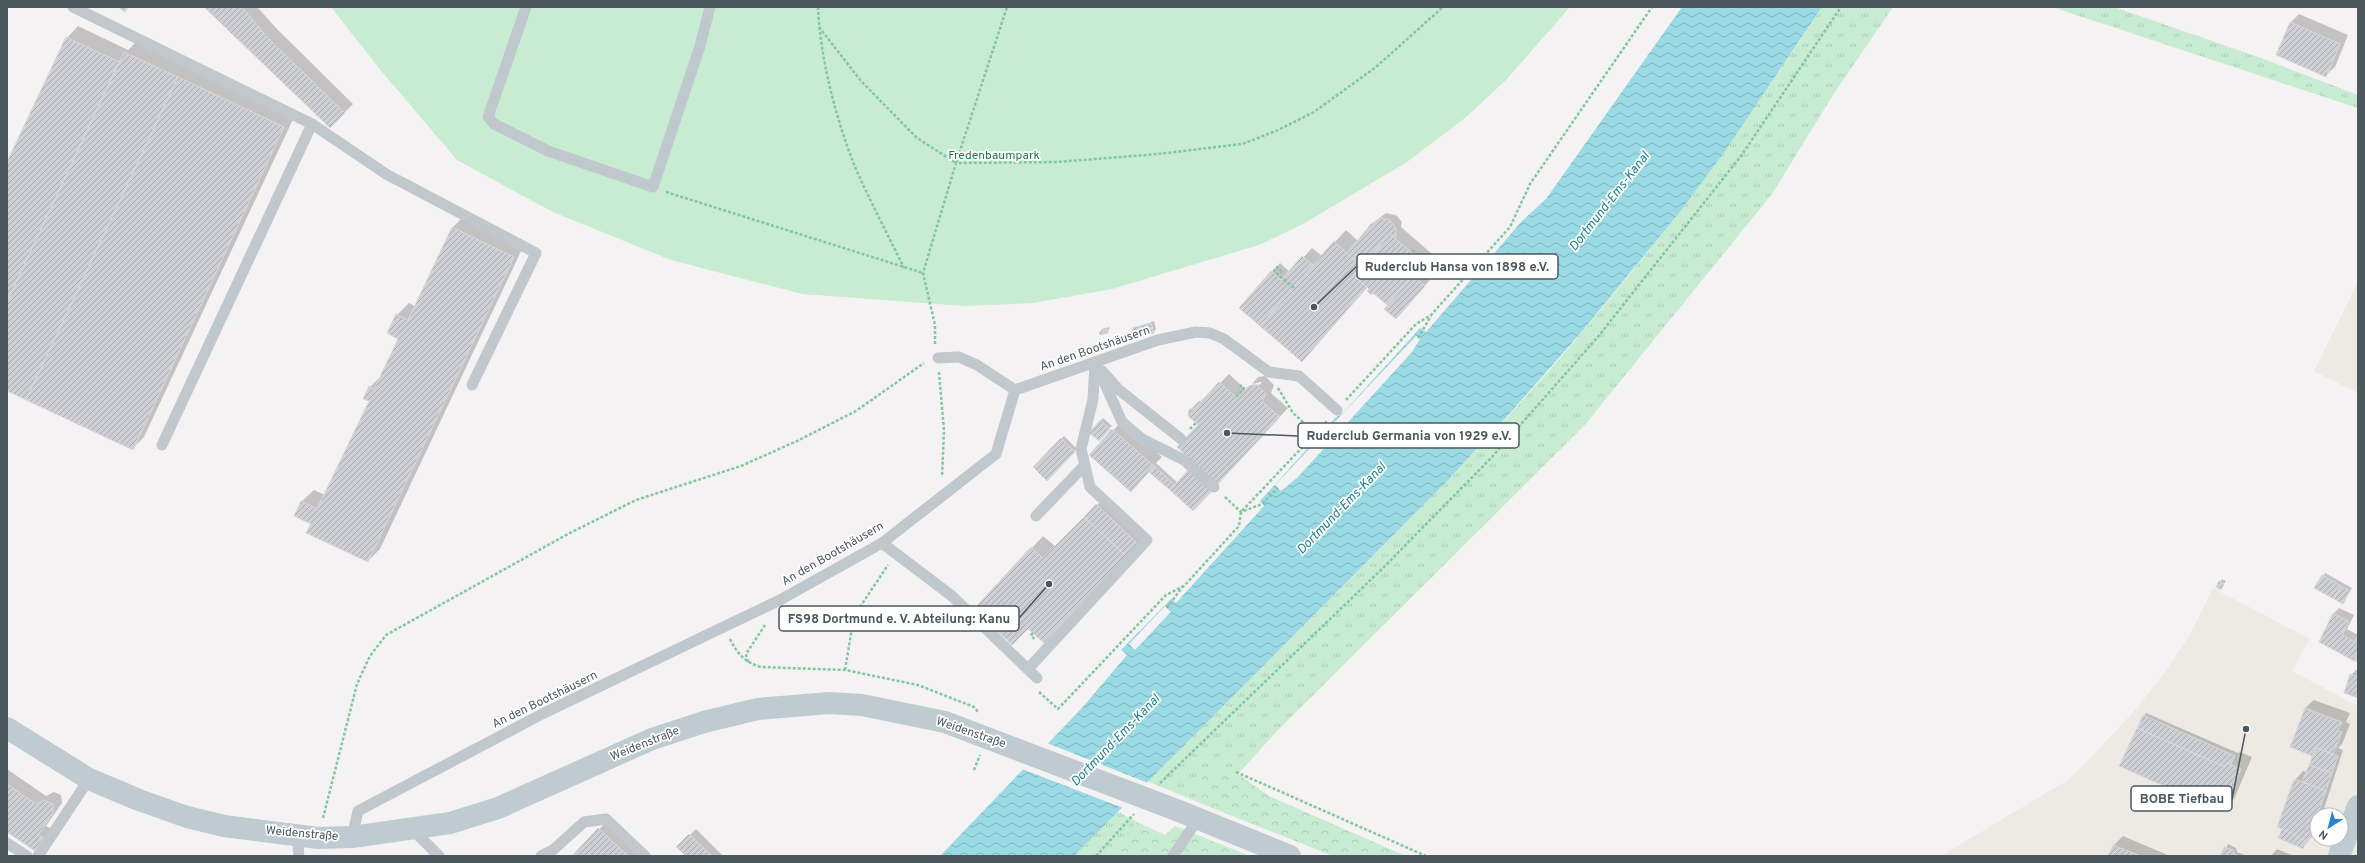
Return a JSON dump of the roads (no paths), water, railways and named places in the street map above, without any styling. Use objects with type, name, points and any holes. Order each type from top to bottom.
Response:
[{"type":"street","name":"Weidenstraße","points":[[7,728],[88,779],[187,817],[305,843],[450,823],[498,808],[652,740],[704,722],[758,709],[829,703],[862,705],[945,722],[1188,815],[1290,856]]},
{"type":"street","points":[[2339,856],[2358,806]]},
{"type":"lane","points":[[73,7],[312,124],[386,174],[536,253],[472,385]]},
{"type":"lane","points":[[526,7],[488,117],[494,124],[548,151],[653,187],[700,46],[710,7]]},
{"type":"lane","points":[[162,445],[312,124]]},
{"type":"lane","name":"An den Bootshäusern","points":[[352,837],[358,811],[542,714],[780,600],[882,543],[930,504],[996,454],[1015,390],[1158,340],[1196,332],[1210,333],[1224,339],[1269,372],[1299,376],[1337,410]]},
{"type":"lane","points":[[938,358],[959,357],[977,365],[1015,390]]},
{"type":"lane","points":[[1095,363],[1118,389],[1181,439]]},
{"type":"lane","points":[[1028,669],[1147,540],[1090,487],[1081,449],[1093,399],[1095,363]]},
{"type":"lane","points":[[1095,363],[1122,422],[1142,439],[1184,460],[1214,487]]},
{"type":"lane","points":[[1036,516],[1085,465]]},
{"type":"lane","points":[[882,543],[952,596],[1037,678]]},
{"type":"lane","points":[[38,856],[88,779]]},
{"type":"lane","points":[[1173,856],[1188,815]]},
{"type":"lane","points":[[541,856],[553,850],[584,822],[606,819],[644,856]]},
{"type":"lane","points":[[412,829],[439,856]]},
{"type":"lane","points":[[7,843],[27,856]]},
{"type":"water","name":"Dortmund-Ems-Kanal","points":[[1682,7],[1822,7],[1723,154],[1682,209],[1585,328],[1512,411],[1445,483],[1074,856],[940,856],[1081,709],[1127,655],[1121,650],[1171,599],[1176,603],[1264,506],[1260,501],[1335,418],[1343,413],[1420,328],[1426,332],[1522,221],[1546,199]]},
{"type":"place","name":"Ruderclub Hansa von 1898 e.V.","points":[[1314,307]]},
{"type":"place","name":"Ruderclub Germania von 1929 e.V.","points":[[1227,433]]},
{"type":"place","name":"FS98 Dortmund e. V. Abteilung: Kanu","points":[[1049,584]]},
{"type":"place","name":"BOBE Tiefbau","points":[[2246,729]]},
{"type":"park label","name":"Fredenbaumpark","points":[[994,156]]}]
